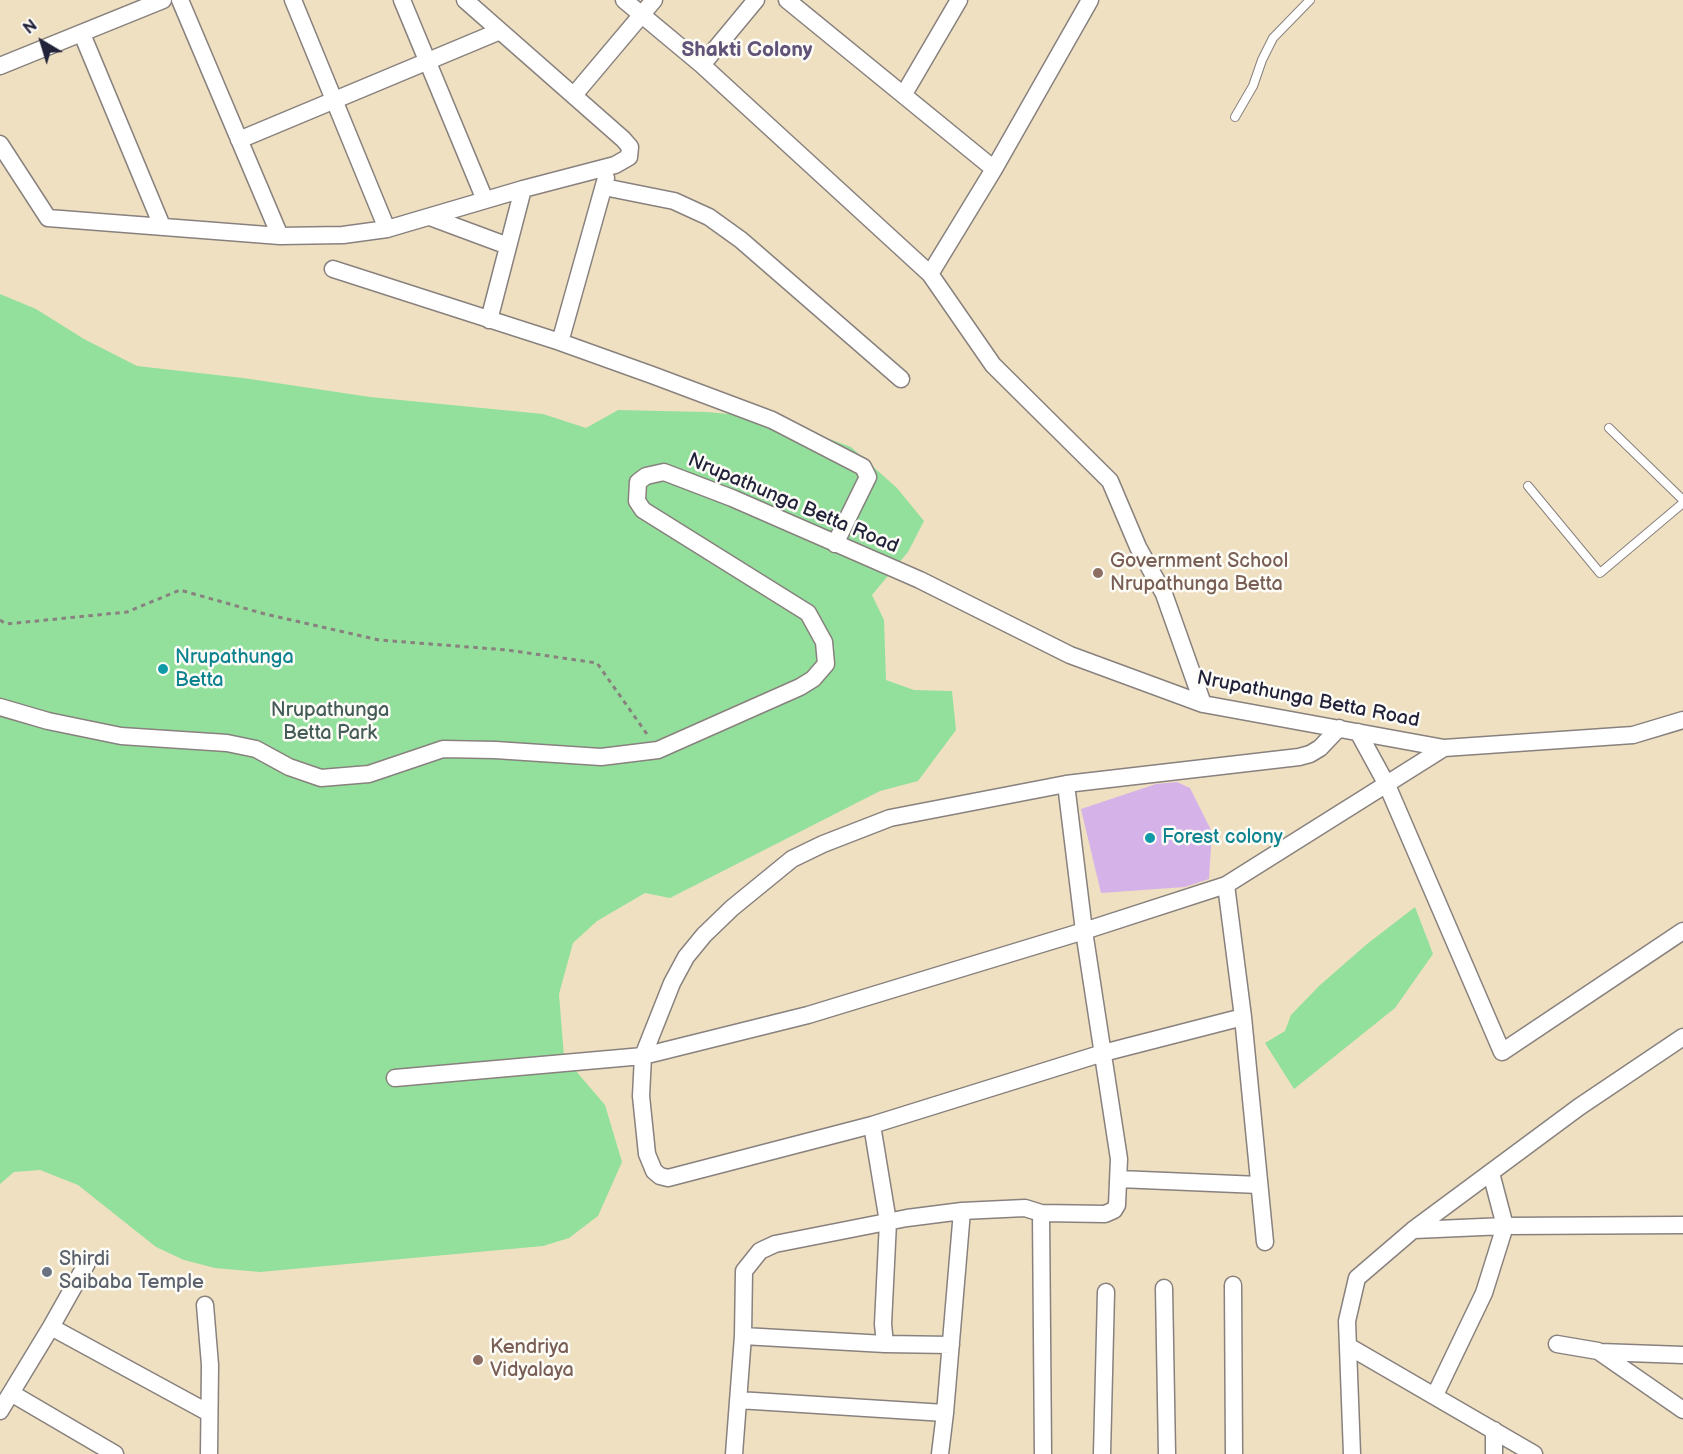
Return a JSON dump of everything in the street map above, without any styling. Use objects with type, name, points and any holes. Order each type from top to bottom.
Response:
[{"type":"street","points":[[0,66],[162,0]]},
{"type":"street","points":[[180,0],[280,236]]},
{"type":"street","points":[[293,0],[387,229]]},
{"type":"street","points":[[402,0],[485,200]]},
{"type":"street","points":[[0,144],[48,218],[280,236],[343,235],[387,229],[623,162],[629,157],[630,147],[465,0]]},
{"type":"street","points":[[624,0],[702,65],[930,274],[993,365],[1110,481],[1138,547],[1164,594],[1203,704]]},
{"type":"street","points":[[574,95],[654,0]]},
{"type":"street","points":[[702,65],[756,0]]},
{"type":"street","points":[[787,0],[994,169]]},
{"type":"street","points":[[904,94],[959,0]]},
{"type":"street","points":[[930,274],[994,169],[1090,0]]},
{"type":"street","points":[[239,140],[500,31]]},
{"type":"street","points":[[82,34],[162,226]]},
{"type":"street","points":[[560,342],[609,166]]},
{"type":"street","points":[[603,187],[674,201],[709,217],[741,240],[901,379]]},
{"type":"street","points":[[489,320],[523,189]]},
{"type":"street","points":[[430,217],[508,246]]},
{"type":"street","points":[[333,269],[560,342],[772,420],[864,467],[868,477],[835,544]]},
{"type":"street","name":"Nrupathunga Betta Road","points":[[0,707],[48,721],[121,736],[226,743],[256,749],[289,767],[321,778],[369,774],[443,749],[601,757],[658,750],[800,687],[813,679],[826,664],[824,642],[808,613],[643,510],[637,501],[638,482],[646,476],[664,472],[732,498],[920,580],[1070,655],[1203,704],[1444,748],[1633,735],[1683,720]]},
{"type":"street","points":[[1243,1017],[1102,1053],[872,1125],[668,1178],[654,1171],[647,1154],[640,1096],[643,1056],[672,983],[686,957],[704,935],[732,908],[792,859],[823,844],[890,818],[1066,784],[1299,758],[1320,748],[1339,729]]},
{"type":"street","points":[[1358,732],[1386,784],[1502,1052],[1683,931]]},
{"type":"street","points":[[395,1078],[643,1056],[808,1015],[1084,931],[1226,885],[1444,748]]},
{"type":"street","points":[[735,1454],[743,1336],[744,1271],[760,1251],[775,1244],[888,1222],[962,1211],[1025,1208],[1041,1213],[1110,1212],[1117,1205],[1119,1159],[1084,931],[1066,784]]},
{"type":"street","points":[[1226,885],[1243,1017],[1265,1242]]},
{"type":"street","points":[[1352,1454],[1347,1321],[1358,1278],[1413,1230],[1579,1107],[1683,1036]]},
{"type":"street","points":[[872,1125],[888,1222],[883,1324],[885,1344]]},
{"type":"street","points":[[1434,1395],[1484,1293],[1505,1226],[1491,1173]]},
{"type":"street","points":[[1119,1179],[1260,1185]]},
{"type":"street","points":[[940,1454],[962,1211]]},
{"type":"street","points":[[1041,1213],[1043,1454]]},
{"type":"street","points":[[1413,1230],[1505,1226],[1683,1225]]},
{"type":"street","points":[[0,1411],[87,1263]]},
{"type":"street","points":[[1233,1285],[1234,1454]]},
{"type":"street","points":[[1164,1288],[1167,1454]]},
{"type":"street","points":[[1102,1454],[1106,1292]]},
{"type":"street","points":[[205,1305],[210,1365],[209,1454]]},
{"type":"street","points":[[51,1327],[209,1413]]},
{"type":"street","points":[[743,1336],[951,1346]]},
{"type":"street","points":[[1557,1344],[1598,1352],[1683,1355]]},
{"type":"street","points":[[1348,1346],[1534,1454]]},
{"type":"street","points":[[1598,1352],[1683,1410]]},
{"type":"street","points":[[11,1393],[115,1454]]},
{"type":"street","points":[[738,1400],[945,1413]]},
{"type":"street","points":[[1494,1430],[1494,1454]]},
{"type":"lane","points":[[1235,117],[1253,86],[1273,38],[1310,0]]},
{"type":"lane","points":[[1528,486],[1600,573],[1683,501],[1609,428]]},
{"type":"path","points":[[0,620],[6,624],[127,612],[180,590],[265,614],[379,640],[507,650],[597,663],[658,750]]},
{"type":"green space","name":"Nrupathunga Betta Park","points":[[0,294],[36,309],[84,339],[137,366],[243,378],[370,397],[543,414],[586,428],[618,410],[707,412],[773,418],[851,447],[897,488],[924,521],[908,552],[872,595],[884,620],[886,680],[914,690],[952,691],[956,730],[918,781],[880,791],[670,898],[645,893],[597,921],[573,943],[559,994],[564,1057],[605,1105],[622,1162],[598,1216],[569,1238],[543,1246],[260,1272],[215,1268],[184,1260],[156,1247],[78,1185],[40,1170],[14,1172],[0,1184]]},
{"type":"green space","points":[[1415,907],[1433,954],[1395,1008],[1294,1089],[1265,1043],[1285,1031],[1291,1015],[1319,986],[1367,944]]},
{"type":"building","name":"Forest colony","points":[[1177,782],[1190,788],[1212,832],[1209,879],[1185,887],[1101,893],[1081,809],[1156,784]]},
{"type":"place","name":"Government School Nrupathunga Betta","points":[[1098,573]]},
{"type":"place","name":"Nrupathunga Betta","points":[[163,669]]},
{"type":"place","name":"Forest colony","points":[[1150,838]]},
{"type":"place","name":"Shirdi Saibaba Temple","points":[[47,1272]]},
{"type":"place","name":"Kendriya Vidyalaya","points":[[478,1360]]},
{"type":"district","name":"Shakti Colony","points":[[747,51]]}]
